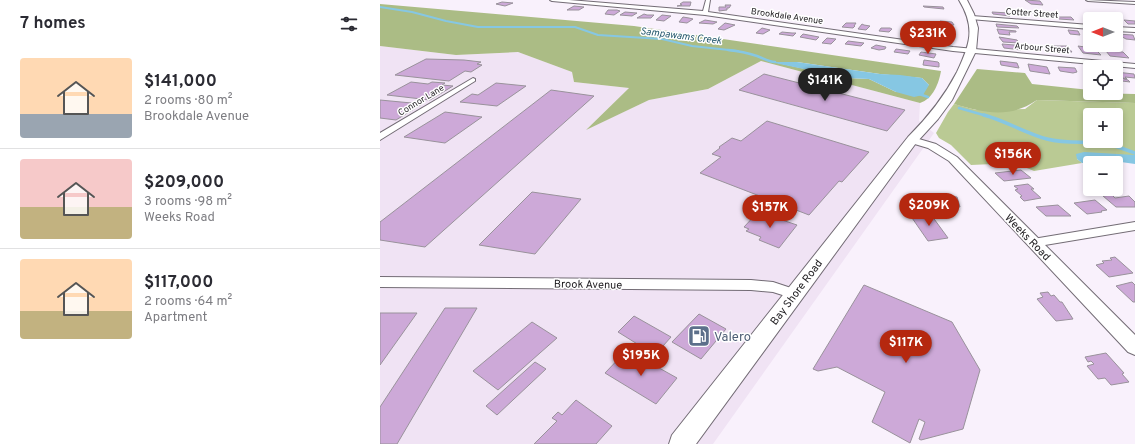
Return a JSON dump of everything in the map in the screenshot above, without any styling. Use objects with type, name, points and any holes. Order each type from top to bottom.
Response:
[{"type":"main road","name":"Bay Shore Road","points":[[681,444],[912,140],[932,121],[958,84],[962,70],[971,51],[974,33],[972,18],[963,0]]},
{"type":"street","name":"Brookdale Avenue","points":[[552,0],[581,1],[705,13],[971,51]]},
{"type":"street","points":[[705,13],[708,0]]},
{"type":"street","points":[[1088,0],[1135,3]]},
{"type":"street","name":"Cotter Street","points":[[972,18],[1083,26]]},
{"type":"street","points":[[1123,29],[1135,30]]},
{"type":"street","name":"Arbour Street","points":[[971,51],[1135,66]]},
{"type":"street","name":"Connor Lane","points":[[380,137],[473,80]]},
{"type":"street","name":"Weeks Road","points":[[912,140],[938,150],[953,159],[1135,347]]},
{"type":"street","points":[[1033,243],[1135,226]]},
{"type":"street","name":"Brook Avenue","points":[[380,282],[751,285],[773,287],[795,294]]},
{"type":"shaded area","points":[[380,46],[456,55],[518,52],[572,72],[574,82],[629,88],[587,129],[649,100],[708,89],[761,61],[920,103],[919,121],[934,133],[713,444],[380,444]]},
{"type":"green space","points":[[380,4],[634,26],[941,71],[935,90],[925,101],[920,103],[761,61],[708,89],[649,100],[586,130],[629,88],[574,82],[572,72],[518,52],[456,55],[380,46]],"holes":[[[773,62],[797,62],[880,74],[922,78],[929,85],[896,92],[869,79],[847,78]]]},
{"type":"green space","points":[[977,69],[1025,73],[1032,84],[1083,89],[1083,100],[1123,100],[1123,94],[1135,94],[1135,103],[1037,100],[1017,110],[1007,112],[987,112],[954,104]]},
{"type":"green space","points":[[1037,100],[1135,103],[1135,155],[1083,156],[1083,158],[1077,159],[1082,163],[1034,171],[1015,163],[971,165],[951,145],[939,138],[936,133],[954,104],[976,110],[1025,109]]},
{"type":"water","points":[[770,62],[797,62],[880,74],[922,78],[929,85],[923,95],[914,97],[896,92],[869,79],[847,78]]},
{"type":"water","points":[[1084,152],[1135,155],[1135,164],[1123,162],[1123,156],[1083,156],[1082,163],[1077,159],[1076,154]]},
{"type":"building","points":[[1025,0],[1040,1],[1043,5],[1031,4]]},
{"type":"building","points":[[502,2],[513,3],[505,6],[496,4]]},
{"type":"building","points":[[683,2],[691,2],[690,6],[677,6],[682,5],[680,4]]},
{"type":"building","points":[[725,5],[731,5],[727,8],[727,10],[719,11],[719,7],[726,7]]},
{"type":"building","points":[[574,6],[584,7],[579,10],[567,10]]},
{"type":"building","points":[[923,6],[943,7],[944,9],[924,7]]},
{"type":"building","points":[[608,10],[620,11],[614,15],[605,14]]},
{"type":"building","points":[[625,12],[637,13],[632,16],[620,15]]},
{"type":"building","points":[[757,12],[770,14],[766,16],[754,15]]},
{"type":"building","points":[[992,12],[1009,13],[1010,16],[993,14]]},
{"type":"building","points":[[1042,12],[1046,13],[1049,17],[1035,16],[1033,13],[1043,14]]},
{"type":"building","points":[[781,13],[788,15],[782,19],[773,17]]},
{"type":"building","points":[[644,14],[654,15],[651,18],[637,18]]},
{"type":"building","points":[[662,15],[671,16],[664,21],[656,20]]},
{"type":"building","points":[[683,17],[693,19],[687,23],[679,22]]},
{"type":"building","points":[[1057,17],[1071,17],[1074,20],[1059,19]]},
{"type":"building","points":[[705,20],[717,22],[713,24],[699,23]]},
{"type":"building","points":[[1124,20],[1135,21],[1135,24],[1128,24]]},
{"type":"building","points":[[940,21],[952,22],[954,25],[941,24]]},
{"type":"building","points":[[725,23],[735,25],[724,30],[718,29]]},
{"type":"building","points":[[846,23],[856,23],[853,28],[842,27]]},
{"type":"building","points":[[862,24],[870,26],[866,30],[858,29]]},
{"type":"building","points":[[996,24],[1017,26],[1019,28],[997,27]]},
{"type":"building","points":[[938,26],[952,27],[952,30],[938,29]]},
{"type":"building","points":[[762,28],[770,30],[763,34],[756,33]]},
{"type":"building","points":[[881,28],[892,29],[889,32],[879,31]]},
{"type":"building","points":[[997,29],[1016,32],[1009,32],[1010,35],[999,34]]},
{"type":"building","points":[[1068,30],[1078,31],[1080,35],[1070,34]]},
{"type":"building","points":[[938,31],[952,32],[952,35],[937,33]]},
{"type":"building","points":[[782,32],[796,33],[793,36],[779,34]]},
{"type":"building","points":[[803,34],[819,37],[816,40],[800,37]]},
{"type":"building","points":[[1123,34],[1133,35],[1135,40],[1123,37]]},
{"type":"building","points":[[940,36],[949,37],[947,40],[950,41],[950,43],[937,41]]},
{"type":"building","points":[[999,37],[1017,40],[1019,43],[1003,42]]},
{"type":"building","points":[[827,38],[836,39],[831,44],[822,43]]},
{"type":"building","points":[[848,41],[864,43],[861,46],[845,44]]},
{"type":"building","points":[[1002,44],[1027,46],[1028,48],[1020,47],[1021,50],[1004,48]]},
{"type":"building","points":[[876,45],[886,47],[885,49],[879,50],[871,48]]},
{"type":"building","points":[[1053,46],[1067,46],[1072,52],[1057,52]]},
{"type":"building","points":[[1078,46],[1083,47],[1083,52],[1098,52],[1101,55],[1083,53]]},
{"type":"building","points":[[896,49],[910,51],[908,54],[894,52]]},
{"type":"building","points":[[921,52],[936,54],[934,58],[919,55]]},
{"type":"building","points":[[1107,52],[1123,52],[1129,58],[1110,56]]},
{"type":"building","points":[[426,59],[464,60],[481,62],[477,64],[482,65],[471,72],[465,71],[449,81],[395,75]]},
{"type":"building","points":[[924,60],[938,62],[939,67],[923,65]]},
{"type":"building","points":[[1000,61],[1017,63],[1019,68],[1001,65]]},
{"type":"building","points":[[1028,64],[1047,67],[1050,74],[1030,71]]},
{"type":"building","points":[[1058,67],[1075,68],[1077,72],[1073,73],[1060,71]]},
{"type":"building","points":[[1123,73],[1134,74],[1135,78],[1125,77],[1127,79],[1123,78]]},
{"type":"building","points":[[764,74],[905,110],[887,131],[739,90]]},
{"type":"building","points":[[1123,78],[1128,80],[1130,82],[1123,81]]},
{"type":"building","points":[[411,82],[428,84],[432,82],[445,83],[442,85],[453,86],[430,100],[387,95]]},
{"type":"building","points":[[496,83],[526,86],[497,106],[460,102],[472,94],[478,95]]},
{"type":"building","points":[[551,90],[594,96],[425,247],[380,240],[380,222]]},
{"type":"building","points":[[380,100],[422,104],[396,120],[380,118]]},
{"type":"building","points":[[445,112],[482,117],[445,143],[404,137]]},
{"type":"building","points":[[767,121],[869,152],[842,182],[839,181],[809,215],[700,173],[721,157],[712,154],[720,148],[719,147],[732,138],[741,141]]},
{"type":"building","points":[[1021,170],[1031,178],[1004,181],[995,173]]},
{"type":"building","points":[[1028,184],[1034,189],[1031,189],[1041,198],[1024,201],[1020,197],[1022,196],[1015,190],[1018,189],[1014,186]]},
{"type":"building","points":[[532,192],[581,199],[535,254],[479,245]]},
{"type":"building","points":[[924,194],[957,197],[960,207],[938,205],[938,207],[931,206],[931,204],[926,204]]},
{"type":"building","points":[[1103,196],[1113,196],[1115,198],[1129,196],[1135,202],[1135,207],[1116,207]]},
{"type":"building","points":[[1095,200],[1107,210],[1087,214],[1074,203]]},
{"type":"building","points":[[1058,205],[1071,216],[1046,216],[1036,207]]},
{"type":"building","points":[[758,212],[797,225],[779,248],[759,240],[761,237],[746,231],[749,229],[744,227]]},
{"type":"building","points":[[923,212],[929,212],[948,238],[928,241],[910,215],[924,213]]},
{"type":"building","points":[[1115,257],[1133,273],[1109,277],[1096,265],[1104,263],[1102,261],[1112,260],[1110,258]]},
{"type":"building","points":[[1132,282],[1135,285],[1135,302],[1133,302],[1116,286]]},
{"type":"building","points":[[864,285],[952,322],[980,370],[963,429],[921,440],[919,439],[925,422],[919,419],[910,443],[872,422],[885,392],[837,367],[818,371],[813,369]]},
{"type":"building","points":[[1048,292],[1051,296],[1054,295],[1060,302],[1062,302],[1073,319],[1056,321],[1037,299],[1043,297],[1040,293]]},
{"type":"building","points":[[445,308],[477,308],[397,444],[380,444],[380,407]]},
{"type":"building","points":[[380,313],[417,313],[380,365]]},
{"type":"building","points":[[699,314],[726,329],[701,359],[672,342]]},
{"type":"building","points":[[634,316],[671,337],[655,355],[618,332]]},
{"type":"building","points":[[532,322],[557,338],[498,390],[473,371]]},
{"type":"building","points":[[627,350],[677,378],[656,404],[605,373]]},
{"type":"building","points":[[1106,353],[1124,373],[1122,374],[1129,382],[1111,385],[1105,378],[1098,379],[1087,366],[1094,364],[1091,361],[1088,362],[1085,357]]},
{"type":"building","points":[[535,362],[546,369],[497,415],[486,406]]},
{"type":"building","points":[[576,400],[612,426],[596,444],[534,444],[557,421],[552,418],[558,412],[562,415]]},
{"type":"waterway","name":"Sampawams Creek","points":[[380,7],[412,12],[446,21],[478,27],[575,27],[598,35],[662,39],[692,46],[738,51]]},
{"type":"waterway","name":"Sampawams Creek","points":[[728,50],[750,54],[775,62]]},
{"type":"waterway","name":"Sampawams Creek","points":[[919,94],[928,97]]},
{"type":"waterway","name":"Sampawams Creek","points":[[959,108],[987,116]]},
{"type":"waterway","name":"Sampawams Creek","points":[[984,115],[1047,139],[1102,143],[1135,153]]},
{"type":"place","name":"Valero","points":[[699,336]]}]
